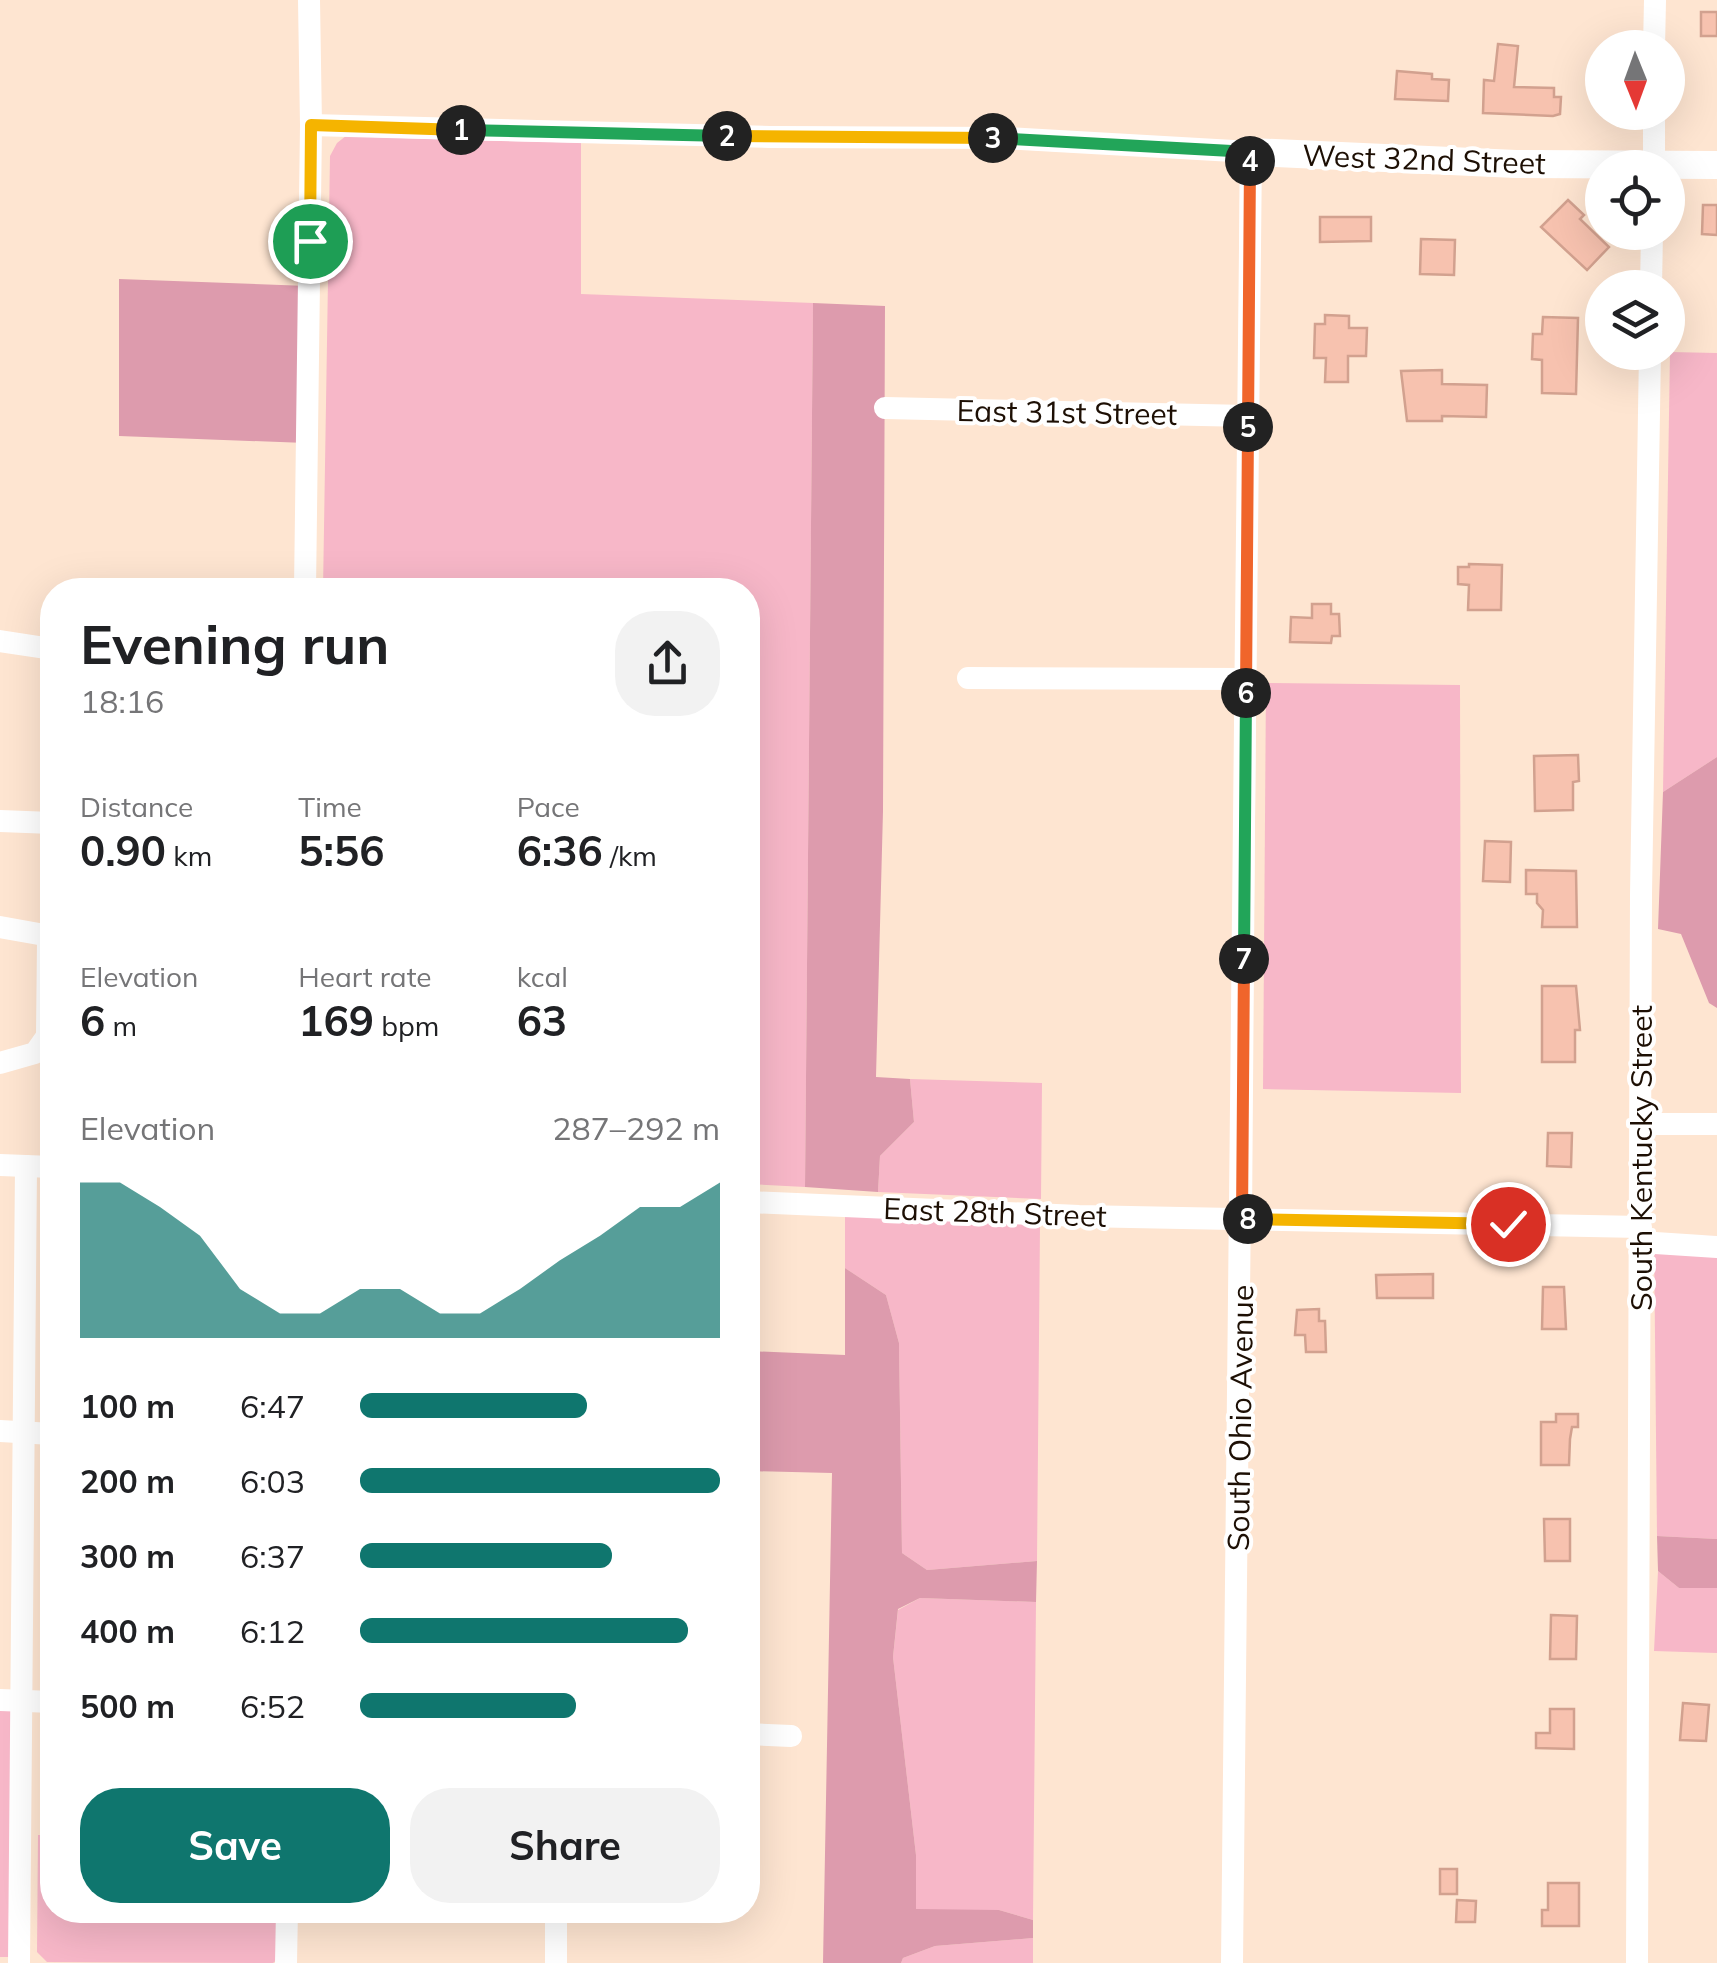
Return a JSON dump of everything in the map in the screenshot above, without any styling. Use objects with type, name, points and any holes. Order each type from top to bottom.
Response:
[{"type":"street","points":[[305,578],[309,0]]},
{"type":"street","points":[[1654,30],[1655,0]]},
{"type":"street","points":[[311,125],[770,137],[1005,138],[1250,152]]},
{"type":"street","name":"West 32nd Street","points":[[1250,152],[1585,165]]},
{"type":"street","name":"South Ohio Avenue","points":[[1232,1963],[1250,152]]},
{"type":"street","name":"West 32nd Street","points":[[1685,166],[1717,165]]},
{"type":"street","name":"South Kentucky Street","points":[[1638,1963],[1641,895],[1650,370]]},
{"type":"street","name":"East 31st Street","points":[[885,408],[1248,416]]},
{"type":"street","points":[[0,640],[40,647]]},
{"type":"street","points":[[968,678],[1246,679]]},
{"type":"street","points":[[0,822],[40,822]]},
{"type":"street","points":[[0,927],[40,931]]},
{"type":"street","points":[[0,1063],[34,1053],[40,1046]]},
{"type":"street","points":[[1641,1124],[1717,1124]]},
{"type":"street","points":[[0,1165],[40,1167]]},
{"type":"street","points":[[19,1963],[11,1700],[12,1431],[26,1166]]},
{"type":"street","name":"East 28th Street","points":[[760,1203],[1640,1234],[1717,1246]]},
{"type":"street","points":[[12,1431],[40,1433]]},
{"type":"street","points":[[11,1700],[40,1701]]},
{"type":"street","points":[[760,1735],[791,1736]]},
{"type":"street","points":[[286,1963],[287,1923]]},
{"type":"street","points":[[556,1923],[556,1963]]},
{"type":"shaded area","points":[[351,132],[581,137],[581,294],[813,303],[805,1187],[760,1185],[760,578],[323,578],[330,156],[337,143]]},
{"type":"shaded area","points":[[119,279],[308,286],[306,443],[119,436]]},
{"type":"shaded area","points":[[813,303],[885,306],[883,811],[876,1077],[910,1079],[914,1122],[880,1156],[878,1192],[805,1187]]},
{"type":"shaded area","points":[[1685,352],[1717,353],[1717,757],[1663,792],[1670,370],[1685,370]]},
{"type":"shaded area","points":[[1266,683],[1460,685],[1461,1093],[1263,1089]]},
{"type":"shaded area","points":[[1717,757],[1717,1008],[1709,1003],[1681,934],[1658,929],[1663,792]]},
{"type":"shaded area","points":[[910,1079],[1042,1083],[1041,1199],[878,1192],[880,1156],[914,1122]]},
{"type":"shaded area","points":[[845,1216],[1040,1225],[1037,1561],[927,1570],[902,1553],[899,1343],[886,1295],[845,1268]]},
{"type":"shaded area","points":[[1654,1235],[1717,1236],[1717,1539],[1657,1536]]},
{"type":"shaded area","points":[[845,1268],[886,1295],[899,1343],[902,1553],[927,1570],[1037,1561],[1036,1602],[920,1598],[898,1609],[893,1657],[916,1855],[916,1909],[999,1910],[1033,1920],[1033,1938],[935,1946],[903,1958],[901,1963],[823,1963],[832,1473],[760,1471],[760,1351],[845,1355]]},
{"type":"shaded area","points":[[1657,1536],[1717,1539],[1717,1588],[1679,1588],[1658,1571]]},
{"type":"shaded area","points":[[1658,1571],[1679,1588],[1717,1588],[1717,1653],[1654,1651]]},
{"type":"shaded area","points":[[920,1598],[1036,1602],[1033,1920],[999,1910],[916,1910],[916,1855],[893,1657],[898,1610]]},
{"type":"shaded area","points":[[0,1708],[21,1709],[15,1957],[0,1957]]},
{"type":"shaded area","points":[[38,1835],[40,1923],[279,1923],[278,1959],[273,1963],[47,1962],[37,1952]]},
{"type":"shaded area","points":[[1033,1938],[1033,1963],[901,1963],[903,1958],[935,1946]]},
{"type":"building","points":[[1701,12],[1717,12],[1717,36],[1701,36]]},
{"type":"building","points":[[1498,44],[1518,46],[1514,87],[1554,88],[1554,97],[1561,97],[1560,114],[1483,113],[1484,80],[1494,81]]},
{"type":"building","points":[[1397,71],[1432,74],[1432,79],[1449,80],[1448,101],[1395,99]]},
{"type":"building","points":[[1568,200],[1584,215],[1580,219],[1585,224],[1585,250],[1606,250],[1587,270],[1541,227]]},
{"type":"building","points":[[1703,205],[1717,205],[1717,235],[1702,234]]},
{"type":"building","points":[[1320,217],[1371,217],[1371,241],[1320,242]]},
{"type":"building","points":[[1421,239],[1455,240],[1454,275],[1420,274]]},
{"type":"building","points":[[1325,315],[1349,316],[1349,328],[1367,328],[1366,356],[1348,356],[1348,382],[1325,382],[1326,358],[1314,358],[1315,324],[1325,324]]},
{"type":"building","points":[[1543,317],[1578,318],[1576,394],[1542,393],[1542,360],[1532,359],[1533,334],[1542,334]]},
{"type":"building","points":[[1442,370],[1442,384],[1487,385],[1486,417],[1442,416],[1442,421],[1407,421],[1401,371]]},
{"type":"building","points":[[1502,565],[1501,610],[1468,610],[1469,585],[1458,584],[1458,567]]},
{"type":"building","points":[[1312,604],[1331,604],[1331,614],[1339,614],[1340,636],[1332,636],[1331,643],[1290,642],[1291,617],[1312,618]]},
{"type":"building","points":[[1578,755],[1579,781],[1573,782],[1573,810],[1535,811],[1534,756]]},
{"type":"building","points":[[1485,841],[1511,842],[1510,882],[1483,881]]},
{"type":"building","points":[[1526,870],[1576,871],[1577,927],[1542,927],[1543,910],[1537,903],[1537,894],[1526,894]]},
{"type":"building","points":[[1542,986],[1576,986],[1580,1030],[1575,1030],[1575,1062],[1542,1062]]},
{"type":"building","points":[[1548,1133],[1572,1133],[1571,1167],[1547,1166]]},
{"type":"building","points":[[1433,1274],[1433,1298],[1377,1298],[1376,1275]]},
{"type":"building","points":[[1543,1287],[1564,1287],[1566,1329],[1542,1329]]},
{"type":"building","points":[[1319,1309],[1319,1321],[1325,1321],[1326,1352],[1306,1352],[1305,1335],[1295,1335],[1297,1310]]},
{"type":"building","points":[[1556,1414],[1578,1414],[1578,1427],[1572,1427],[1569,1465],[1541,1465],[1541,1422],[1556,1422]]},
{"type":"building","points":[[1544,1519],[1570,1519],[1570,1561],[1545,1561]]},
{"type":"building","points":[[1551,1615],[1577,1616],[1576,1659],[1550,1659]]},
{"type":"building","points":[[1683,1703],[1709,1705],[1706,1741],[1680,1740]]},
{"type":"building","points":[[1550,1709],[1574,1709],[1574,1749],[1536,1748],[1536,1733],[1550,1733]]},
{"type":"building","points":[[1440,1869],[1457,1869],[1457,1894],[1440,1894]]},
{"type":"building","points":[[1548,1883],[1579,1883],[1579,1926],[1542,1926],[1542,1910],[1548,1910]]},
{"type":"building","points":[[1457,1900],[1476,1901],[1475,1922],[1456,1922]]},
{"type":"route","points":[[310,241],[311,125],[770,137],[1005,138],[1250,152],[1242,1219],[1508,1224]]}]
